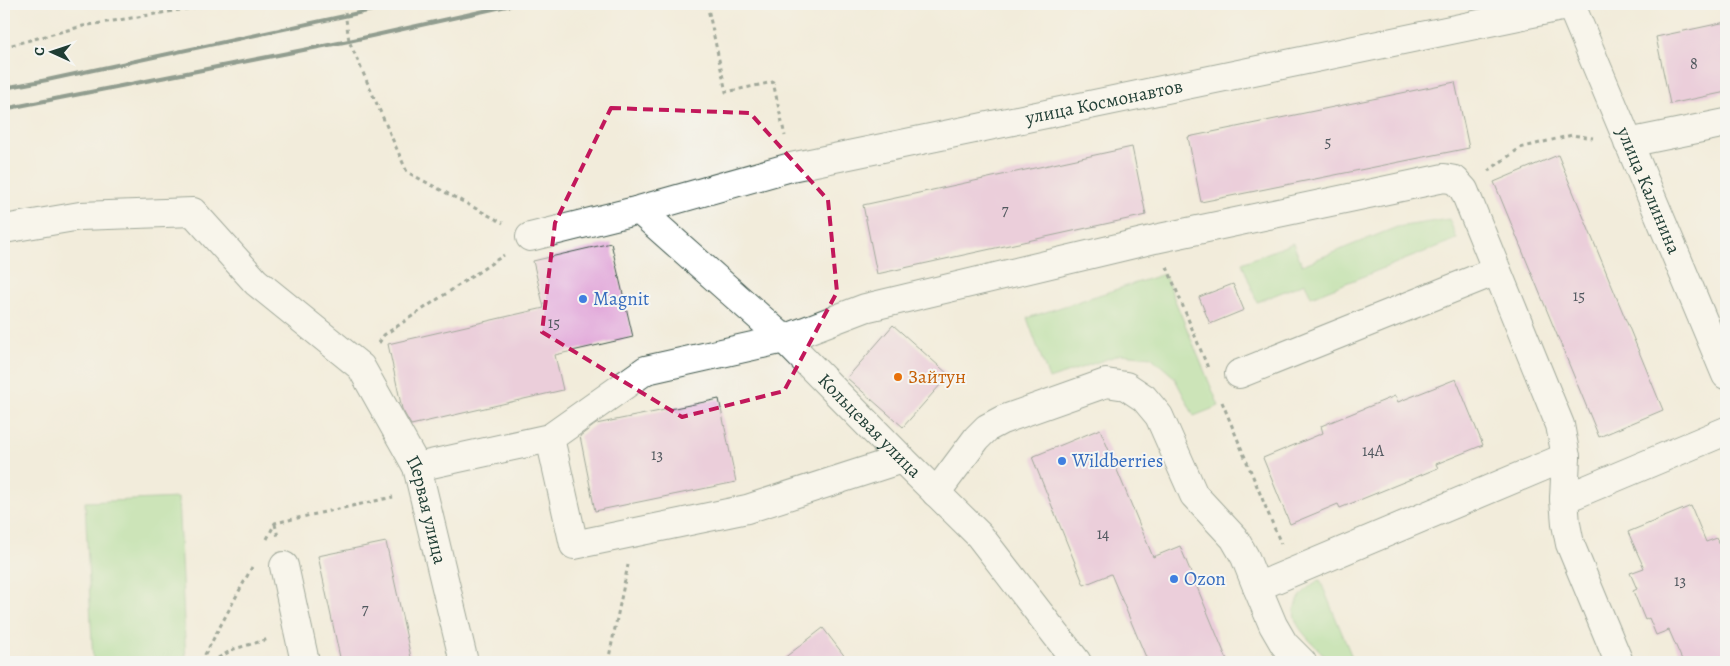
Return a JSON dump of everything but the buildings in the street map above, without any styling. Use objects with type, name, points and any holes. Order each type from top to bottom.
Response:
[{"type":"street","name":"улица Космонавтов","points":[[530,237],[639,210],[791,167],[1570,5]]},
{"type":"street","name":"улица Калинина","points":[[1570,5],[1628,143],[1716,320],[1726,376]]},
{"type":"street","points":[[1628,143],[1726,123]]},
{"type":"street","points":[[417,467],[550,438],[646,370],[784,339],[865,308],[1155,239],[1444,178],[1455,180],[1464,190],[1560,425],[1566,456],[1564,499],[1570,544],[1619,662]]},
{"type":"street","name":"Кольцевая улица","points":[[639,210],[784,339],[902,460],[979,535],[1078,662]]},
{"type":"street","points":[[4,229],[80,216],[193,212],[256,282],[361,367]]},
{"type":"street","points":[[1239,374],[1496,271]]},
{"type":"street","name":"Первая улица","points":[[361,367],[417,467],[464,662]]},
{"type":"street","points":[[936,493],[977,438],[987,428],[1002,420],[1106,383],[1126,386],[1144,398],[1159,416],[1194,495],[1234,538],[1245,557],[1272,625],[1284,644],[1302,662]]},
{"type":"street","points":[[1564,499],[1726,431]]},
{"type":"street","points":[[550,438],[574,545],[747,509],[902,460]]},
{"type":"street","points":[[1257,588],[1566,456]]},
{"type":"street","points":[[284,566],[305,662]]},
{"type":"path","points":[[4,47],[83,26],[216,4]]},
{"type":"path","points":[[344,4],[349,40],[407,172],[530,237],[384,335],[361,367]]},
{"type":"path","points":[[707,4],[726,92],[774,82],[791,167]]},
{"type":"path","points":[[1464,190],[1520,148],[1572,135],[1628,143]]},
{"type":"path","points":[[1155,239],[1211,374]]},
{"type":"path","points":[[1222,401],[1293,572]]},
{"type":"path","points":[[608,662],[635,532]]},
{"type":"path","points":[[211,662],[234,649],[298,631]]},
{"type":"highlighted area","points":[[611,108],[750,113],[828,200],[837,292],[784,391],[682,417],[542,332],[555,223]]},
{"type":"green space","points":[[1449,219],[1457,239],[1311,297],[1305,283],[1257,302],[1242,263],[1293,243],[1302,265],[1397,227]]},
{"type":"green space","points":[[1164,274],[1219,406],[1194,416],[1174,377],[1151,357],[1121,354],[1049,379],[1027,318]]},
{"type":"green space","points":[[178,498],[186,662],[93,662],[85,502]]},
{"type":"green space","points":[[1320,580],[1354,662],[1329,662],[1297,624],[1295,607],[1300,597],[1314,583]]},
{"type":"railway","points":[[4,88],[400,4]]},
{"type":"railway","points":[[4,109],[349,41],[516,4]]},
{"type":"place","name":"Magnit","points":[[583,299]]},
{"type":"place","name":"Зайтун","points":[[898,377]]},
{"type":"place","name":"Wildberries","points":[[1062,461]]},
{"type":"place","name":"Ozon","points":[[1174,579]]}]
